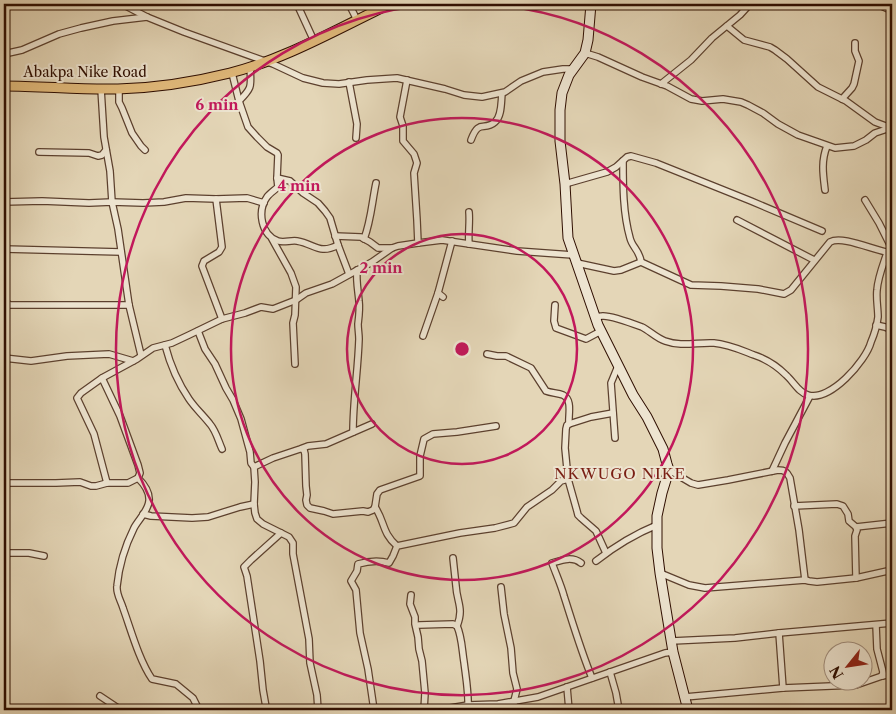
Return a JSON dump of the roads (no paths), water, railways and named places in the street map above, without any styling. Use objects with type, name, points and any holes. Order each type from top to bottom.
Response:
[{"type":"main road","name":"Abakpa Nike Road","points":[[4,86],[119,88],[178,83],[232,73],[267,62],[390,4]]},
{"type":"street","points":[[122,4],[147,17],[184,32],[267,62],[312,81],[329,84],[390,78],[407,80],[468,96],[482,97],[502,94],[521,81],[543,72],[573,69]]},
{"type":"street","points":[[246,4],[253,4]]},
{"type":"street","points":[[297,4],[314,41]]},
{"type":"street","points":[[349,4],[357,20]]},
{"type":"street","points":[[591,4],[585,53],[569,75],[560,110],[560,141],[568,238],[595,318],[633,396],[647,417],[663,449],[669,470],[658,510],[657,548],[673,652],[688,710]]},
{"type":"street","points":[[661,84],[680,70],[717,33],[740,15],[750,4]]},
{"type":"street","points":[[876,4],[892,11]]},
{"type":"street","points":[[4,54],[22,50],[59,34],[82,28],[147,17]]},
{"type":"street","points":[[727,26],[744,40],[775,50],[818,88],[850,103],[875,122],[892,127]]},
{"type":"street","points":[[842,99],[854,84],[859,61],[854,43]]},
{"type":"street","points":[[585,53],[696,100],[722,99],[741,102],[755,108],[798,135],[827,146],[836,148],[854,146],[875,133],[892,127]]},
{"type":"street","points":[[239,101],[248,92],[251,85],[250,67]]},
{"type":"street","points":[[232,73],[239,101],[250,130],[267,147],[278,154],[279,157],[278,187],[269,194],[264,203],[262,215],[263,226],[291,273],[296,286],[295,315],[292,323],[295,364]]},
{"type":"street","points":[[407,80],[400,117],[403,126],[403,141],[414,154],[417,163],[414,173],[418,243]]},
{"type":"street","points":[[350,82],[357,124],[356,138]]},
{"type":"street","points":[[119,88],[119,102],[132,133],[145,150]]},
{"type":"street","points":[[101,89],[112,202],[118,229],[129,305],[142,356]]},
{"type":"street","points":[[471,140],[477,128],[493,124],[498,119],[502,94]]},
{"type":"street","points":[[825,190],[823,160],[827,146]]},
{"type":"street","points":[[39,152],[89,153],[98,156],[102,155],[106,150]]},
{"type":"street","points":[[565,184],[607,172],[616,167],[626,157],[631,156],[656,163],[822,231]]},
{"type":"street","points":[[623,161],[623,185],[627,224],[630,240],[641,256],[641,262]]},
{"type":"street","points":[[278,178],[290,182],[318,203],[330,218],[349,274]]},
{"type":"street","points":[[364,239],[371,214],[371,204],[376,183]]},
{"type":"street","points":[[4,202],[42,201],[89,204],[164,202],[186,198],[247,198],[264,203]]},
{"type":"street","points":[[216,199],[222,247],[219,252],[204,261],[202,266],[222,319]]},
{"type":"street","points":[[595,318],[603,316],[612,317],[643,328],[663,341],[688,344],[726,344],[770,362],[788,376],[802,392],[810,396],[830,392],[843,382],[867,352],[878,318],[877,290],[890,252],[879,223],[865,200]]},
{"type":"street","points":[[469,212],[469,244]]},
{"type":"street","points":[[737,220],[814,260]]},
{"type":"street","points":[[335,236],[360,237],[378,248],[392,248]]},
{"type":"street","points":[[272,239],[280,242],[298,241],[320,249],[329,249],[338,245]]},
{"type":"street","points":[[107,483],[94,434],[77,398],[81,393],[102,378],[153,348],[166,345],[222,319],[261,307],[273,309],[296,300],[306,293],[327,286],[372,262],[392,248],[404,244],[442,240],[452,241],[575,259],[614,271],[641,262],[691,285],[758,289],[784,294],[790,290],[814,260],[834,240],[890,252]]},
{"type":"street","points":[[423,336],[441,295],[452,241]]},
{"type":"street","points":[[4,250],[121,252]]},
{"type":"street","points":[[354,432],[353,414],[359,361],[358,326],[360,310],[356,270]]},
{"type":"street","points":[[4,302],[10,305],[129,305]]},
{"type":"street","points":[[555,305],[554,321],[556,328],[586,339],[601,331]]},
{"type":"street","points":[[876,325],[892,330]]},
{"type":"street","points":[[198,331],[237,408],[249,446],[251,463],[254,467],[254,504],[259,522],[289,537],[293,543],[293,554],[309,639],[310,663],[317,695],[318,710]]},
{"type":"street","points":[[166,345],[168,356],[181,386],[199,413],[210,423],[222,449]]},
{"type":"street","points":[[4,358],[31,360],[109,354],[133,361]]},
{"type":"street","points":[[487,354],[506,356],[531,368],[546,391],[563,395],[568,400],[570,407],[568,414],[569,424],[566,429],[564,448],[568,479],[578,515],[596,532],[606,553]]},
{"type":"street","points":[[615,438],[611,382],[618,366]]},
{"type":"street","points":[[4,483],[80,482],[96,486],[107,483],[128,483],[138,478],[140,473],[138,465],[120,416],[102,378]]},
{"type":"street","points":[[772,471],[810,396]]},
{"type":"street","points":[[569,424],[591,416],[614,413]]},
{"type":"street","points":[[254,467],[273,458],[308,446],[326,444],[372,424]]},
{"type":"street","points":[[397,546],[390,540],[380,515],[375,508],[377,494],[380,490],[420,476],[420,456],[424,439],[433,434],[496,426]]},
{"type":"street","points":[[302,449],[305,454],[307,506],[333,514],[368,512],[375,508]]},
{"type":"street","points":[[669,470],[698,485],[784,470],[790,478],[799,530],[804,580]]},
{"type":"street","points":[[138,478],[145,484],[149,495],[149,503],[135,526],[125,550],[120,566],[117,585],[118,594],[133,636],[152,679],[176,684],[192,698],[199,710]]},
{"type":"street","points":[[397,546],[514,523],[521,512],[527,507],[552,490],[561,481],[568,479]]},
{"type":"street","points":[[143,514],[192,518],[208,517],[240,506],[254,504]]},
{"type":"street","points":[[794,506],[841,504],[845,508],[849,521],[857,530],[856,578]]},
{"type":"street","points":[[856,527],[892,523]]},
{"type":"street","points":[[596,561],[606,553],[657,525]]},
{"type":"street","points":[[268,710],[263,690],[247,576],[244,567],[281,533]]},
{"type":"street","points":[[374,710],[360,633],[356,590],[351,581],[357,571],[358,564],[369,561],[389,563],[397,546]]},
{"type":"street","points":[[4,553],[29,553],[44,556]]},
{"type":"street","points":[[453,558],[456,588],[460,603],[460,617],[457,626]]},
{"type":"street","points":[[581,563],[577,560],[568,559],[552,563],[592,678]]},
{"type":"street","points":[[660,573],[689,585],[705,588],[804,580],[817,582],[856,578],[892,570],[892,615]]},
{"type":"street","points":[[501,587],[517,689],[514,710]]},
{"type":"street","points":[[411,595],[410,604],[416,617],[415,624],[422,661],[425,692],[424,710]]},
{"type":"street","points":[[672,642],[892,623]]},
{"type":"street","points":[[419,625],[453,624],[460,631],[468,708]]},
{"type":"street","points":[[876,625],[877,649],[883,672],[882,676]]},
{"type":"street","points":[[779,632],[784,688]]},
{"type":"street","points":[[438,710],[468,708],[538,697],[665,653],[673,652]]},
{"type":"street","points":[[610,672],[619,710]]},
{"type":"street","points":[[685,697],[856,684],[892,674]]},
{"type":"street","points":[[567,688],[569,710]]},
{"type":"street","points":[[100,696],[121,710]]},
{"type":"district","name":"NKWUGO NIKE","points":[[620,474]]}]
